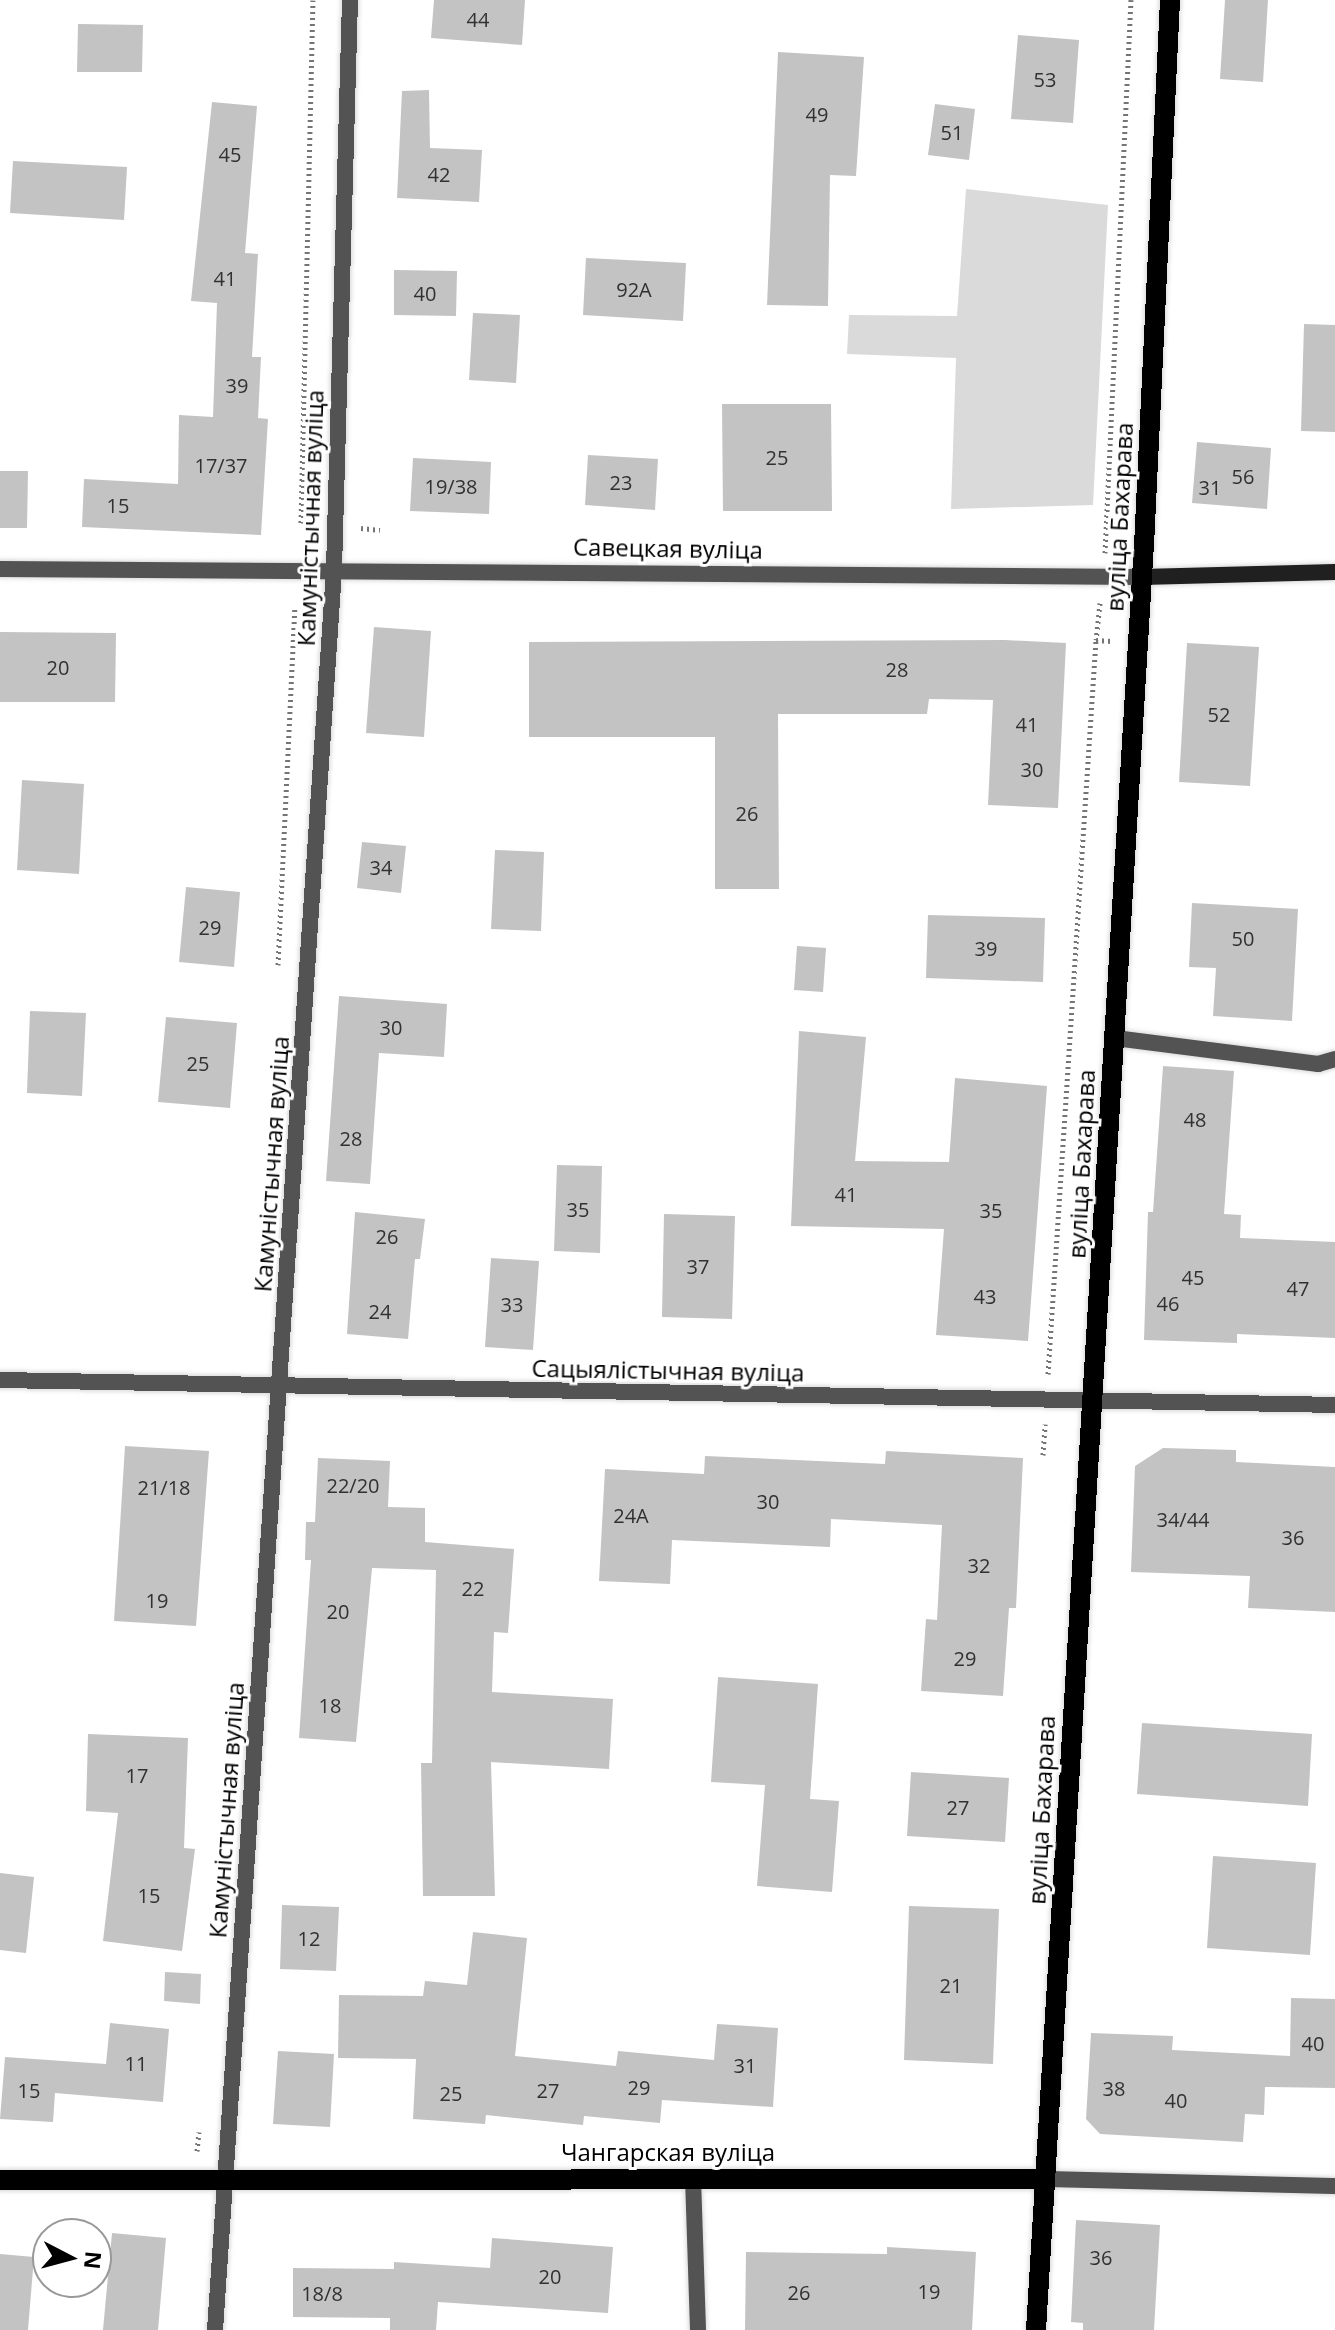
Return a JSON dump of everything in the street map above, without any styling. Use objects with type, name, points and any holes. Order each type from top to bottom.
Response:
[{"type":"main road","name":"вуліца Бахарава","points":[[1036,2330],[1142,577],[1170,0]]},
{"type":"main road","name":"Чангарская вуліца","points":[[0,2180],[224,2177],[1045,2179]]},
{"type":"street","name":"Камуністычная вуліца","points":[[215,2330],[334,569],[350,0]]},
{"type":"street","name":"Савецкая вуліца","points":[[0,569],[1142,577],[1335,572]]},
{"type":"street","points":[[1115,1038],[1318,1064],[1335,1059]]},
{"type":"street","name":"Сацыялістычная вуліца","points":[[0,1380],[1094,1403],[1335,1405]]},
{"type":"street","points":[[693,2178],[698,2330]]},
{"type":"street","name":"Чангарская вуліца","points":[[1045,2179],[1335,2186]]},
{"type":"path","points":[[301,523],[313,0]]},
{"type":"path","points":[[1043,1455],[1102,576],[1131,0]]},
{"type":"path","points":[[1096,640],[1138,642]]},
{"type":"shaded area","points":[[966,189],[1108,205],[1093,505],[951,509],[956,358],[847,354],[849,315],[957,316]]},
{"type":"building","points":[[434,0],[525,0],[522,45],[431,38]]},
{"type":"building","points":[[1225,0],[1268,0],[1263,82],[1220,79]]},
{"type":"building","points":[[78,24],[143,25],[142,72],[77,72]]},
{"type":"building","points":[[1018,35],[1079,40],[1073,123],[1011,119]]},
{"type":"building","points":[[778,52],[864,57],[856,176],[830,175],[828,306],[767,305]]},
{"type":"building","points":[[429,90],[430,148],[482,150],[479,202],[397,198],[402,91]]},
{"type":"building","points":[[212,102],[257,106],[245,253],[258,254],[252,357],[261,357],[258,418],[268,419],[261,535],[82,527],[84,479],[178,484],[179,415],[213,417],[217,303],[191,301]]},
{"type":"building","points":[[935,104],[975,109],[969,160],[928,155]]},
{"type":"building","points":[[13,161],[127,167],[124,220],[10,213]]},
{"type":"building","points":[[586,258],[686,263],[683,321],[583,315]]},
{"type":"building","points":[[394,270],[457,271],[456,316],[394,315]]},
{"type":"building","points":[[473,313],[520,315],[516,383],[469,380]]},
{"type":"building","points":[[1304,324],[1335,325],[1335,432],[1301,431]]},
{"type":"building","points":[[722,404],[831,404],[832,511],[723,511]]},
{"type":"building","points":[[1197,442],[1271,448],[1267,509],[1192,503]]},
{"type":"building","points":[[588,455],[658,459],[655,510],[585,505]]},
{"type":"building","points":[[413,458],[491,462],[489,514],[410,511]]},
{"type":"building","points":[[0,471],[28,471],[27,528],[0,528]]},
{"type":"building","points":[[374,627],[431,631],[424,737],[366,733]]},
{"type":"building","points":[[0,632],[116,633],[115,702],[0,702]]},
{"type":"building","points":[[1005,640],[1066,643],[1058,808],[988,805],[993,700],[929,699],[927,714],[778,714],[779,889],[715,889],[715,737],[529,737],[529,642]]},
{"type":"building","points":[[1187,643],[1259,647],[1250,786],[1179,782]]},
{"type":"building","points":[[22,780],[84,784],[79,874],[17,870]]},
{"type":"building","points":[[362,842],[406,846],[401,893],[357,888]]},
{"type":"building","points":[[495,850],[544,852],[541,931],[491,929]]},
{"type":"building","points":[[186,887],[240,892],[234,967],[179,962]]},
{"type":"building","points":[[1192,903],[1298,909],[1292,1021],[1213,1016],[1216,968],[1189,967]]},
{"type":"building","points":[[928,915],[1045,918],[1043,982],[926,978]]},
{"type":"building","points":[[797,946],[826,948],[823,992],[794,990]]},
{"type":"building","points":[[339,996],[447,1004],[444,1057],[379,1053],[370,1184],[326,1181]]},
{"type":"building","points":[[30,1011],[86,1013],[82,1096],[27,1093]]},
{"type":"building","points":[[166,1017],[237,1023],[230,1108],[158,1102]]},
{"type":"building","points":[[799,1031],[866,1037],[855,1161],[949,1162],[955,1078],[1047,1086],[1028,1341],[936,1335],[944,1229],[791,1226]]},
{"type":"building","points":[[1163,1066],[1234,1071],[1224,1214],[1241,1215],[1240,1238],[1335,1242],[1335,1338],[1237,1334],[1237,1343],[1144,1340],[1148,1212],[1153,1212]]},
{"type":"building","points":[[557,1165],[602,1166],[600,1253],[554,1251]]},
{"type":"building","points":[[355,1212],[425,1219],[420,1259],[415,1259],[408,1339],[347,1334]]},
{"type":"building","points":[[664,1214],[735,1216],[732,1319],[662,1317]]},
{"type":"building","points":[[491,1258],[539,1261],[533,1350],[485,1347]]},
{"type":"building","points":[[125,1446],[209,1451],[196,1626],[114,1621]]},
{"type":"building","points":[[1163,1448],[1236,1450],[1236,1462],[1335,1467],[1335,1612],[1248,1608],[1250,1576],[1131,1572],[1135,1466]]},
{"type":"building","points":[[886,1451],[1023,1458],[1016,1608],[1009,1608],[1003,1696],[921,1691],[926,1619],[937,1620],[942,1525],[831,1519],[830,1547],[672,1540],[670,1584],[599,1581],[605,1469],[704,1474],[705,1456],[885,1464]]},
{"type":"building","points":[[318,1458],[390,1461],[388,1507],[425,1508],[425,1542],[514,1549],[508,1633],[494,1632],[492,1692],[613,1699],[609,1769],[491,1762],[495,1896],[423,1896],[421,1763],[432,1763],[436,1570],[372,1568],[356,1742],[299,1738],[311,1560],[305,1560],[306,1522],[315,1522]]},
{"type":"building","points":[[718,1677],[818,1684],[810,1799],[839,1801],[832,1892],[757,1886],[765,1785],[711,1782]]},
{"type":"building","points":[[1142,1723],[1312,1734],[1308,1806],[1137,1794]]},
{"type":"building","points":[[88,1734],[188,1738],[184,1848],[195,1849],[182,1951],[103,1941],[118,1813],[86,1811]]},
{"type":"building","points":[[911,1772],[1009,1778],[1005,1842],[907,1836]]},
{"type":"building","points":[[1213,1856],[1316,1863],[1310,1955],[1207,1948]]},
{"type":"building","points":[[0,1873],[34,1877],[26,1953],[0,1950]]},
{"type":"building","points":[[282,1905],[339,1907],[336,1971],[280,1969]]},
{"type":"building","points":[[909,1906],[999,1909],[993,2064],[904,2060]]},
{"type":"building","points":[[473,1932],[527,1938],[515,2056],[616,2066],[618,2051],[714,2060],[717,2024],[778,2028],[773,2107],[662,2100],[660,2123],[584,2116],[583,2125],[486,2115],[485,2124],[413,2119],[416,2059],[338,2058],[339,1995],[423,1996],[425,1981],[467,1985]]},
{"type":"building","points":[[165,1972],[201,1974],[200,2004],[164,2001]]},
{"type":"building","points":[[1291,1998],[1335,1999],[1335,2088],[1265,2087],[1264,2115],[1245,2114],[1243,2142],[1100,2134],[1086,2119],[1091,2033],[1173,2036],[1172,2050],[1290,2056]]},
{"type":"building","points":[[110,2023],[169,2029],[163,2102],[55,2093],[53,2122],[0,2119],[5,2057],[106,2064]]},
{"type":"building","points":[[278,2051],[334,2054],[330,2127],[273,2124]]},
{"type":"building","points":[[1076,2220],[1160,2225],[1154,2330],[1083,2330],[1083,2323],[1071,2322]]},
{"type":"building","points":[[112,2233],[166,2238],[158,2330],[103,2330],[106,2298],[112,2298]]},
{"type":"building","points":[[492,2238],[613,2247],[608,2313],[438,2302],[436,2330],[390,2330],[390,2318],[293,2317],[293,2268],[394,2269],[394,2262],[490,2268]]},
{"type":"building","points":[[887,2247],[976,2252],[972,2330],[745,2330],[746,2252],[887,2254]]},
{"type":"building","points":[[0,2254],[32,2257],[28,2330],[0,2330]]}]
